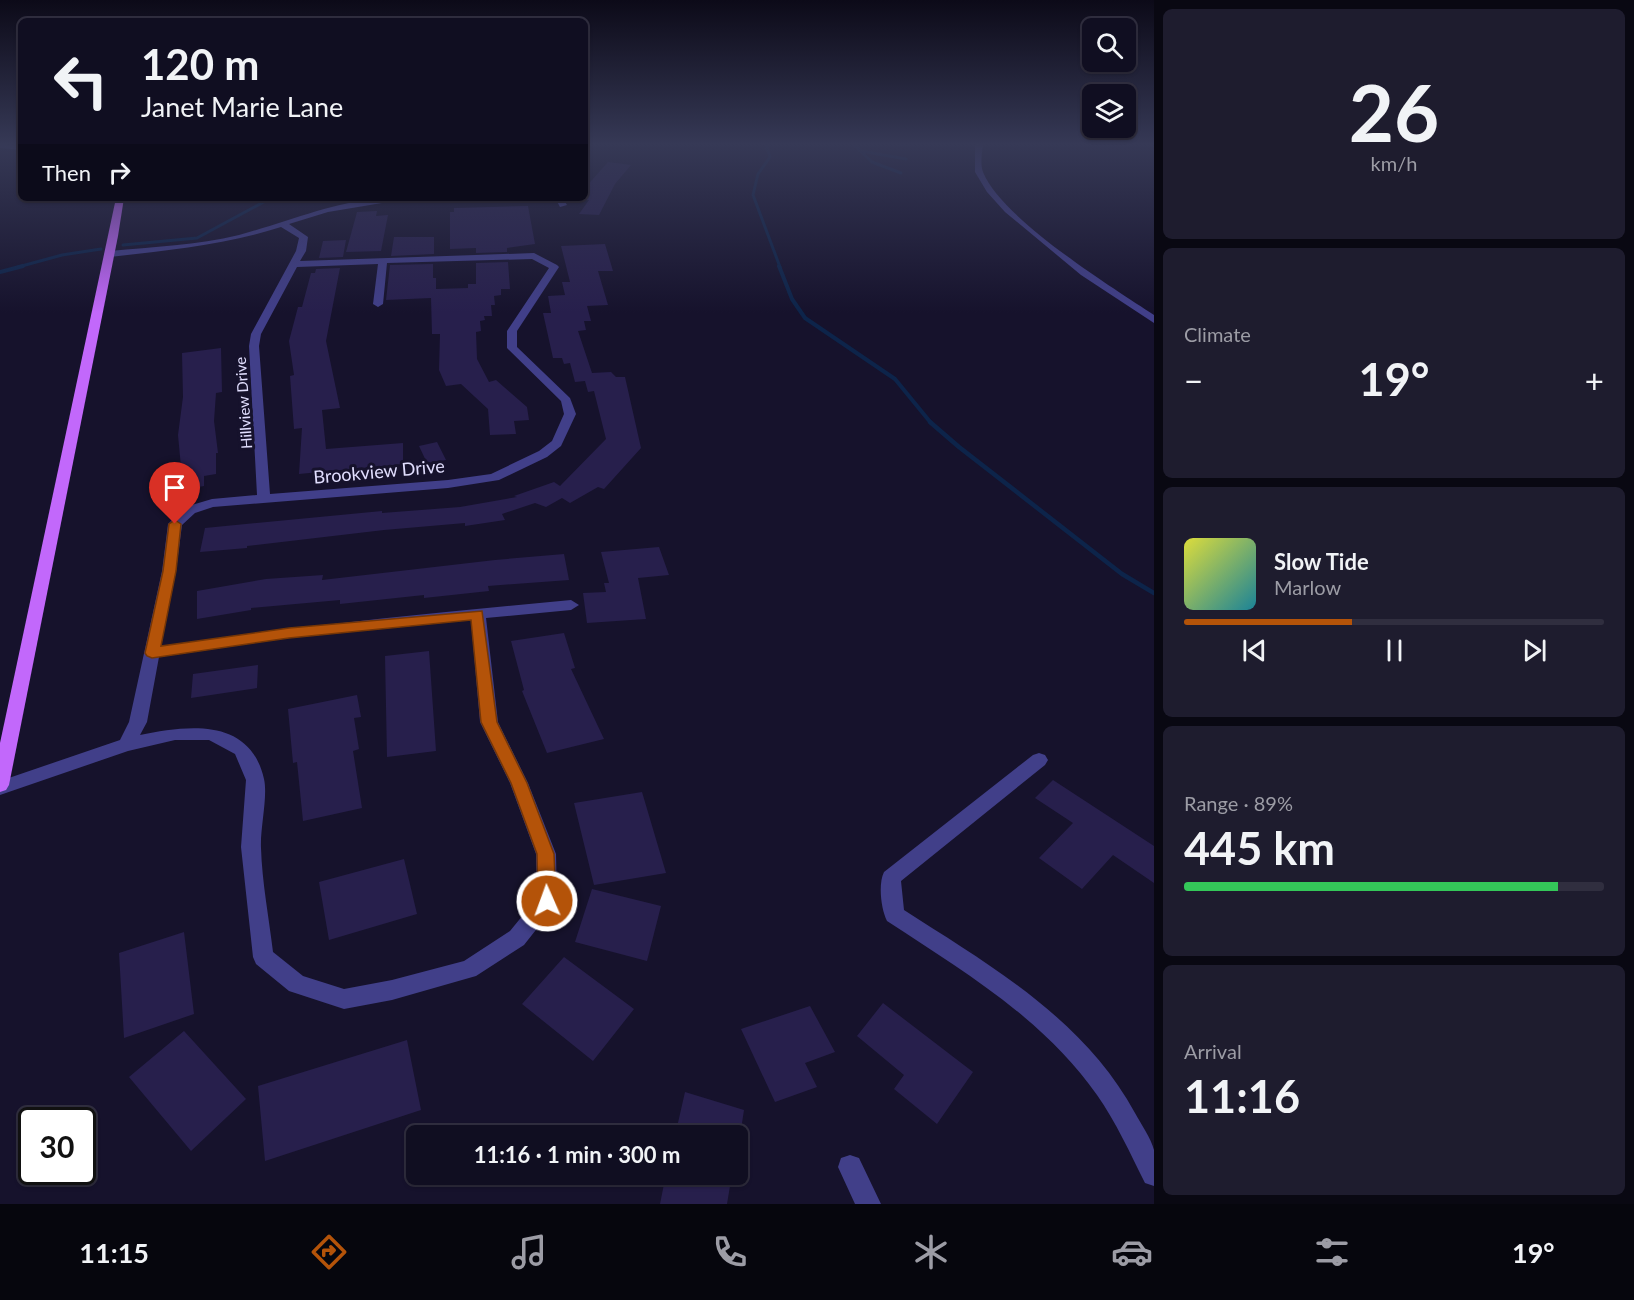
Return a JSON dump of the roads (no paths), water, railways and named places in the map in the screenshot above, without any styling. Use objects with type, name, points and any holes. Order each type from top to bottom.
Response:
[{"type":"main road","points":[[0,786],[119,201]]},
{"type":"street","points":[[998,200],[1061,255],[1154,320]]},
{"type":"street","points":[[110,254],[203,244],[240,237],[346,205],[381,201]]},
{"type":"street","name":"Hillview Drive","points":[[264,498],[254,346],[256,334],[301,251],[304,237],[281,223]]},
{"type":"street","name":"Brookview Drive","points":[[126,745],[138,722],[169,571],[175,524],[190,510],[212,503],[448,484],[494,477],[543,454],[557,443],[570,414],[566,400],[512,348],[512,332],[554,267],[534,256],[294,264]]},
{"type":"street","points":[[378,304],[383,260]]},
{"type":"street","points":[[152,653],[289,633],[571,605]]},
{"type":"street","points":[[0,786],[126,745],[175,734],[211,734],[242,750],[255,780],[251,847],[263,957],[297,984],[344,999],[393,990],[469,969],[517,938],[547,901],[546,854],[519,783],[489,722],[478,615]]},
{"type":"street","points":[[1039,760],[891,878],[894,915],[991,978],[1056,1029],[1106,1086],[1154,1174]]},
{"type":"street","points":[[850,1167],[868,1204]]},
{"type":"waterway","points":[[755,200],[780,267]]},
{"type":"waterway","points":[[123,245],[197,238],[265,201]]},
{"type":"waterway","points":[[18,267],[62,255],[101,249]]},
{"type":"waterway","points":[[0,272],[23,266]]},
{"type":"waterway","points":[[779,266],[792,299],[805,318],[895,379],[931,423]]},
{"type":"waterway","points":[[931,423],[1122,574],[1154,593]]}]
